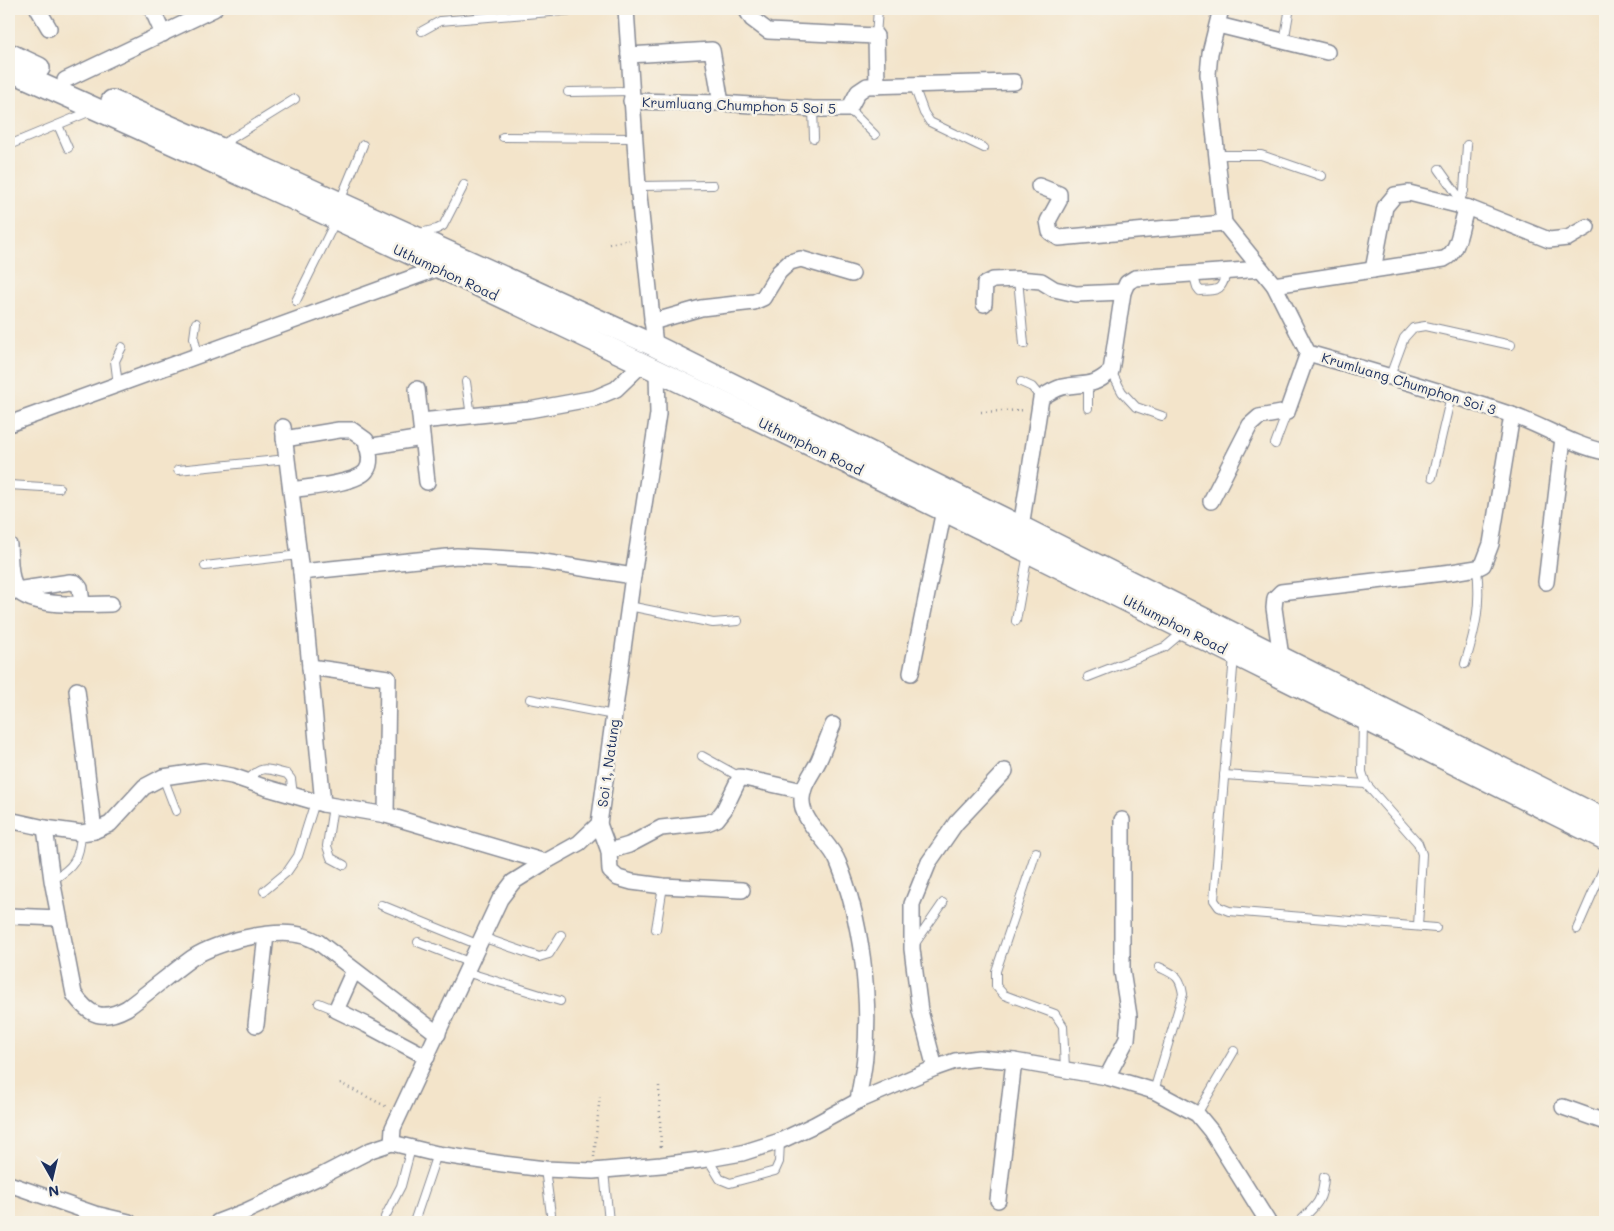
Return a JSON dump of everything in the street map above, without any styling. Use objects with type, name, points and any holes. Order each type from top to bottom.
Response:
[{"type":"street","points":[[38,9],[49,28]]},
{"type":"street","points":[[152,9],[163,34]]},
{"type":"street","points":[[65,80],[214,9]]},
{"type":"street","points":[[421,421],[529,410],[595,398],[616,389],[650,368],[655,346],[638,186],[626,9]]},
{"type":"street","points":[[746,9],[752,19],[768,32],[876,36],[877,86]]},
{"type":"street","points":[[1039,186],[1058,194],[1059,201],[1048,221],[1050,232],[1059,238],[1224,223],[1208,74],[1210,53],[1221,9]]},
{"type":"street","points":[[1218,26],[1327,52]]},
{"type":"street","points":[[628,55],[712,50],[721,103]]},
{"type":"street","name":"Uthumphon Road","points":[[9,54],[217,147],[338,211],[439,268],[1028,551],[1605,839]]},
{"type":"street","name":"Uthumphon Road","points":[[9,70],[96,109],[338,211],[415,237],[655,346],[1021,526],[1605,820]]},
{"type":"street","name":"Krumluang Chumphon 5 Soi 5","points":[[631,96],[813,109],[850,108],[858,92],[867,86],[1014,82]]},
{"type":"street","points":[[1373,270],[1386,207],[1395,195],[1410,193],[1462,205],[1549,240],[1568,238],[1587,227]]},
{"type":"street","points":[[1274,285],[1444,259],[1450,256],[1455,248],[1465,213],[1462,205]]},
{"type":"street","name":"Krumluang Chumphon Soi 3","points":[[1224,223],[1274,285],[1308,352],[1512,415],[1563,438],[1605,452]]},
{"type":"street","points":[[652,322],[701,308],[754,302],[763,298],[779,272],[790,262],[801,259],[852,274]]},
{"type":"street","points":[[9,424],[439,268]]},
{"type":"street","points":[[1021,526],[1040,404],[1062,387],[1088,385],[1100,381],[1111,371],[1123,292],[1127,283],[1135,278],[1261,269]]},
{"type":"street","points":[[984,304],[985,284],[993,280],[1018,279],[1041,281],[1054,289],[1076,294],[1123,292]]},
{"type":"street","points":[[1211,500],[1250,425],[1259,417],[1287,412],[1308,352]]},
{"type":"street","name":"Soi 1, Natung","points":[[392,1144],[393,1128],[500,899],[513,882],[579,843],[599,824],[633,576],[658,414],[650,368]]},
{"type":"street","points":[[417,389],[426,482]]},
{"type":"street","points":[[1281,657],[1274,608],[1275,598],[1281,592],[1477,568],[1484,565],[1491,544],[1512,415]]},
{"type":"street","points":[[291,490],[356,479],[367,470],[370,461],[366,440],[352,430],[283,433],[301,572],[324,804]]},
{"type":"street","points":[[367,447],[422,438]]},
{"type":"street","points":[[1546,582],[1563,438]]},
{"type":"street","points":[[911,673],[944,510]]},
{"type":"street","points":[[9,545],[11,579],[16,590],[24,596],[40,602],[111,604]]},
{"type":"street","points":[[301,572],[457,556],[531,560],[633,576]]},
{"type":"street","points":[[16,590],[70,582],[76,583],[80,588],[82,603]]},
{"type":"street","points":[[310,667],[388,678],[386,815]]},
{"type":"street","points":[[77,690],[87,832]]},
{"type":"street","points":[[833,725],[819,760],[803,791],[802,803],[805,814],[838,860],[850,894],[858,927],[867,1020],[865,1056],[858,1101]]},
{"type":"street","points":[[9,820],[45,828],[87,832],[110,824],[144,787],[163,778],[204,771],[232,776],[324,804],[386,815],[545,862]]},
{"type":"street","points":[[935,1068],[920,1010],[912,949],[912,904],[929,862],[956,823],[1005,771]]},
{"type":"street","points":[[609,851],[629,845],[661,828],[707,823],[717,819],[724,810],[740,777],[803,791]]},
{"type":"street","points":[[1107,1077],[1126,1039],[1129,1016],[1122,971],[1122,820]]},
{"type":"street","points":[[599,824],[609,851],[610,871],[618,878],[663,886],[742,890]]},
{"type":"street","points":[[45,828],[58,918],[74,994],[94,1014],[106,1016],[116,1014],[127,1008],[193,958],[228,943],[266,935],[287,934],[303,936],[318,942],[438,1034]]},
{"type":"street","points":[[9,916],[58,918]]},
{"type":"street","points":[[256,1025],[266,935]]},
{"type":"street","points":[[354,970],[336,1010],[367,1024],[427,1057]]},
{"type":"street","points":[[218,1222],[319,1178],[371,1150],[392,1144],[437,1154],[545,1169],[599,1171],[661,1165],[742,1153],[780,1141],[858,1101],[935,1068],[955,1061],[979,1058],[1014,1061],[1107,1077],[1154,1091],[1197,1114],[1211,1131],[1268,1222]]},
{"type":"street","points":[[998,1200],[1014,1061]]},
{"type":"street","points":[[1562,1107],[1605,1122]]},
{"type":"street","points":[[9,1184],[95,1214],[128,1222]]},
{"type":"lane","points":[[422,31],[440,21],[587,9]]},
{"type":"lane","points":[[876,36],[878,9]]},
{"type":"lane","points":[[1284,42],[1289,13]]},
{"type":"lane","points":[[914,86],[924,113],[930,122],[984,148]]},
{"type":"lane","points":[[568,92],[631,96]]},
{"type":"lane","points":[[217,147],[296,99]]},
{"type":"lane","points":[[850,108],[875,135]]},
{"type":"lane","points":[[9,145],[96,109]]},
{"type":"lane","points":[[813,109],[814,138]]},
{"type":"lane","points":[[58,125],[68,148]]},
{"type":"lane","points":[[503,137],[634,138]]},
{"type":"lane","points":[[296,301],[338,211],[363,145]]},
{"type":"lane","points":[[1462,205],[1467,145]]},
{"type":"lane","points":[[1218,155],[1261,156],[1322,176]]},
{"type":"lane","points":[[1438,169],[1462,205]]},
{"type":"lane","points":[[415,237],[420,232],[443,226],[464,185]]},
{"type":"lane","points":[[638,186],[713,185]]},
{"type":"lane","points":[[1018,279],[1024,344]]},
{"type":"lane","points":[[196,323],[194,338],[198,356]]},
{"type":"lane","points":[[1390,376],[1404,338],[1413,328],[1425,326],[1511,345]]},
{"type":"lane","points":[[118,385],[115,361],[122,346]]},
{"type":"lane","points":[[1111,371],[1122,392],[1136,406],[1162,416]]},
{"type":"lane","points":[[466,382],[471,416]]},
{"type":"lane","points":[[1021,382],[1032,387],[1040,404]]},
{"type":"lane","points":[[1088,385],[1088,408]]},
{"type":"lane","points":[[1432,477],[1451,396]]},
{"type":"lane","points":[[1275,444],[1287,412]]},
{"type":"lane","points":[[178,470],[287,459]]},
{"type":"lane","points":[[9,484],[59,488]]},
{"type":"lane","points":[[1016,621],[1028,551]]},
{"type":"lane","points":[[205,566],[299,555]]},
{"type":"lane","points":[[1466,664],[1475,630],[1480,592],[1477,568]]},
{"type":"lane","points":[[629,606],[713,623],[738,621]]},
{"type":"lane","points":[[1088,677],[1165,647],[1186,630]]},
{"type":"lane","points":[[1234,654],[1214,900],[1219,908],[1229,911],[1436,928]]},
{"type":"lane","points":[[530,699],[614,714]]},
{"type":"lane","points":[[1364,718],[1362,772],[1366,784],[1418,843],[1422,854],[1418,926]]},
{"type":"lane","points":[[702,756],[740,777]]},
{"type":"lane","points":[[1224,775],[1366,784]]},
{"type":"lane","points":[[163,778],[176,811]]},
{"type":"lane","points":[[324,804],[327,846],[331,858],[344,865]]},
{"type":"lane","points":[[264,891],[287,872],[298,856],[324,804]]},
{"type":"lane","points":[[52,880],[65,873],[74,864],[87,832]]},
{"type":"lane","points":[[1036,852],[996,971],[996,986],[1004,996],[1055,1014],[1063,1026],[1066,1069]]},
{"type":"lane","points":[[1577,929],[1605,865]]},
{"type":"lane","points":[[656,929],[663,886]]},
{"type":"lane","points":[[912,949],[943,903]]},
{"type":"lane","points":[[381,905],[481,941],[539,957],[549,954],[561,935]]},
{"type":"lane","points":[[418,942],[469,968],[560,1001]]},
{"type":"lane","points":[[1154,1091],[1183,994],[1181,981],[1174,974],[1159,968]]},
{"type":"lane","points":[[319,1003],[336,1010]]},
{"type":"lane","points":[[1197,1114],[1234,1051]]},
{"type":"lane","points":[[708,1159],[720,1179],[730,1183],[775,1171],[779,1162],[780,1141]]},
{"type":"lane","points":[[385,1217],[401,1186],[411,1148]]},
{"type":"lane","points":[[414,1222],[437,1154]]},
{"type":"lane","points":[[545,1169],[552,1222]]},
{"type":"lane","points":[[599,1171],[609,1222]]},
{"type":"lane","points":[[1299,1222],[1314,1208],[1323,1192],[1324,1176]]},
{"type":"path","points":[[609,244],[643,238]]},
{"type":"path","points":[[981,412],[1040,404]]},
{"type":"path","points":[[340,1083],[400,1114]]},
{"type":"path","points":[[659,1086],[661,1165]]},
{"type":"path","points":[[599,1171],[600,1094]]}]
